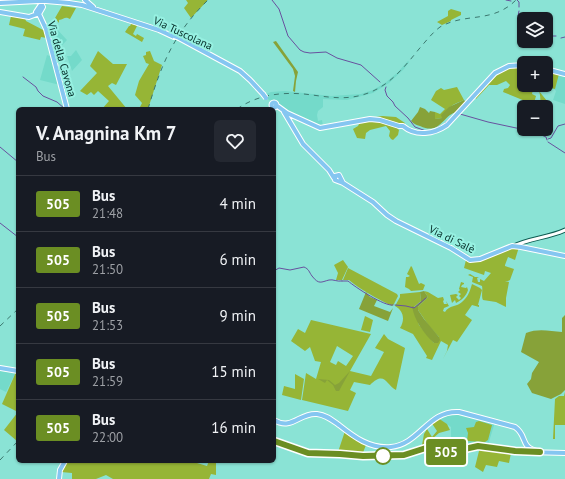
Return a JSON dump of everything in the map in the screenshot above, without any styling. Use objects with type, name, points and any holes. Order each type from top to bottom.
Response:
[{"type":"main road","name":"Via Tuscolana","points":[[0,2],[19,0]]},
{"type":"main road","points":[[60,0],[84,1]]},
{"type":"main road","name":"Via Tuscolana","points":[[0,2],[46,1],[82,5],[174,36]]},
{"type":"main road","name":"Via Tuscolana","points":[[84,1],[93,7],[158,28],[240,71],[274,105],[312,125],[322,128],[368,120],[380,120],[419,133],[427,133],[441,129],[450,122],[495,73],[510,66],[517,66]]},
{"type":"main road","points":[[0,12],[32,17],[37,14],[41,5]]},
{"type":"main road","name":"Via della Cavona","points":[[37,14],[46,29],[66,107]]},
{"type":"main road","points":[[553,71],[565,74]]},
{"type":"main road","name":"Via di Salè","points":[[286,112],[303,143],[343,183],[375,203],[387,215],[396,221],[452,249],[468,259],[480,259],[512,246],[520,245],[565,256]]},
{"type":"main road","points":[[0,367],[16,371]]},
{"type":"main road","points":[[276,421],[281,424],[287,424],[309,414],[321,415],[331,419],[364,442],[375,446],[389,447],[400,445],[408,441],[440,414],[459,412],[515,427],[521,434],[529,451]]},
{"type":"main road","points":[[276,442],[308,453],[363,456],[404,455],[429,447],[445,452],[451,452],[478,446],[565,453]]},
{"type":"main road","points":[[59,479],[60,470],[64,463]]},
{"type":"street","points":[[520,245],[552,236],[565,230]]},
{"type":"shaded area","points":[[53,25],[67,40],[55,53],[52,27]]},
{"type":"shaded area","points":[[276,41],[298,72],[295,92],[293,91],[295,76],[293,69],[273,42]]},
{"type":"shaded area","points":[[76,50],[82,60],[72,71],[67,56],[71,56]]},
{"type":"shaded area","points":[[47,55],[52,57],[60,85],[40,80]]},
{"type":"shaded area","points":[[408,61],[409,62],[404,69],[389,83],[373,93],[347,100],[323,99],[323,107],[318,111],[317,115],[318,121],[322,120],[323,126],[285,110],[275,101],[269,100],[264,95],[271,92],[285,91],[331,96],[361,94],[373,90],[385,83]]},
{"type":"shaded area","points":[[553,72],[565,76],[565,104],[553,100],[556,91],[554,89]]},
{"type":"shaded area","points":[[464,100],[466,102],[457,112],[448,116],[441,124],[433,128],[417,125],[411,121],[420,107],[429,113],[430,111],[435,112],[435,119],[442,118],[441,115],[449,107]]},
{"type":"shaded area","points":[[424,291],[428,297],[418,307],[418,310],[439,337],[440,340],[438,343],[434,343],[423,331],[413,311],[412,306],[415,307],[421,301],[420,292]]},
{"type":"shaded area","points":[[366,292],[370,297],[377,300],[374,306],[390,312],[393,308],[388,321],[359,309]]},
{"type":"shaded area","points":[[565,315],[565,390],[561,394],[551,399],[532,393],[527,384],[539,362],[521,352],[526,333],[540,330],[562,332],[562,318]]},
{"type":"shaded area","points":[[0,369],[16,372],[6,392],[0,389]]},
{"type":"shaded area","points":[[350,371],[339,391],[336,391],[333,385],[327,380],[325,383],[318,379],[329,380],[335,385],[339,383]]},
{"type":"shaded area","points":[[453,413],[495,422],[488,445],[477,443],[447,450],[451,441],[451,427],[438,418]]},
{"type":"green space","points":[[186,0],[207,1],[191,18],[184,8],[188,3]]},
{"type":"green space","points":[[62,6],[76,8],[70,19],[66,18],[59,20],[59,23],[55,18]]},
{"type":"green space","points":[[451,9],[461,12],[461,15],[442,25],[437,22],[448,16],[448,11]]},
{"type":"green space","points":[[11,16],[25,18],[26,21],[45,31],[47,38],[41,37],[40,40],[23,36],[25,29],[9,25]]},
{"type":"green space","points":[[132,22],[137,26],[133,34],[136,36],[137,34],[144,38],[142,42],[125,32]]},
{"type":"green space","points":[[98,51],[113,64],[127,64],[116,85],[112,83],[108,86],[125,107],[104,107],[109,101],[98,91],[94,95],[91,92],[87,95],[80,91],[97,73],[90,66]]},
{"type":"green space","points":[[150,51],[154,61],[162,65],[149,107],[140,107],[142,103],[135,95],[139,81],[149,64],[146,63],[143,56],[146,55],[146,52]]},
{"type":"green space","points":[[517,67],[517,92],[532,92],[532,94],[536,96],[535,100],[523,100],[503,92],[504,89],[508,88],[510,85],[506,81],[497,85],[489,85],[476,99],[475,97],[490,81],[503,71]]},
{"type":"green space","points":[[553,72],[559,74],[555,89],[553,88]]},
{"type":"green space","points":[[457,87],[464,100],[448,109],[443,118],[435,119],[435,112],[440,114],[445,109],[431,100],[436,91],[441,88],[444,90]]},
{"type":"green space","points":[[539,92],[546,100],[540,100]]},
{"type":"green space","points":[[376,117],[396,117],[405,123],[404,125],[400,125]]},
{"type":"green space","points":[[371,121],[386,123],[394,126],[399,130],[398,135],[393,140],[391,139],[389,136],[390,131],[386,126],[370,130],[366,133],[365,139],[357,138],[353,129],[358,126],[360,122]]},
{"type":"green space","points":[[519,247],[515,260],[508,257],[505,266],[514,269],[510,280],[505,281],[509,282],[506,307],[496,302],[483,300],[482,286],[472,282],[473,277],[468,275],[470,274],[475,277],[479,277],[477,278],[478,282],[480,282],[480,279],[484,281],[491,273],[485,271],[484,275],[464,268],[466,260],[482,261],[483,259],[504,250]]},
{"type":"green space","points":[[343,260],[348,267],[342,280],[336,280],[338,273],[334,265]]},
{"type":"green space","points":[[411,266],[419,284],[421,283],[425,285],[423,290],[411,291],[405,287],[406,277],[410,276],[407,274]]},
{"type":"green space","points":[[348,268],[397,294],[398,296],[394,304],[392,306],[369,294],[349,280],[343,280]]},
{"type":"green space","points":[[461,282],[464,284],[461,287],[467,287],[468,290],[460,301],[456,303],[455,300],[452,303],[450,295],[456,294],[458,295],[456,297],[459,300],[461,298],[459,296],[461,294],[458,292],[460,290]]},
{"type":"green space","points":[[472,284],[482,290],[478,305],[479,307],[472,305],[465,315],[472,320],[457,342],[453,340],[443,359],[448,345],[441,341],[432,360],[426,358],[427,356],[413,334],[400,328],[403,322],[403,316],[400,310],[395,306],[400,294],[420,292],[421,301],[414,307],[419,325],[434,343],[439,337],[418,310],[418,307],[428,297],[424,291],[438,298],[443,297],[444,304],[447,304],[446,301],[449,306],[444,308],[443,311],[445,312],[449,308],[460,304],[464,300]]},
{"type":"green space","points":[[365,316],[373,320],[370,332],[361,330]]},
{"type":"green space","points":[[311,320],[371,334],[350,371],[371,376],[384,352],[375,348],[384,334],[388,339],[405,348],[396,390],[382,379],[375,381],[370,385],[354,382],[350,390],[356,393],[348,411],[302,400],[306,373],[316,379],[321,362],[315,361],[310,347],[305,351],[291,341],[298,329],[305,333]],"holes":[[[337,346],[353,356],[346,366],[338,361],[336,365],[330,362]]]},
{"type":"green space","points":[[16,372],[16,411],[2,404]]},
{"type":"green space","points":[[295,374],[304,379],[301,400],[282,395],[284,386],[295,389]]},
{"type":"green space","points":[[565,392],[565,425],[555,425],[555,439],[553,439],[555,399],[559,396],[564,396]]},
{"type":"green space","points":[[16,415],[16,440],[4,430]]},
{"type":"green space","points":[[438,418],[447,424],[450,430],[439,433],[425,445],[422,445],[424,434],[427,429],[432,437],[437,431],[431,422]]},
{"type":"green space","points":[[479,421],[492,425],[488,440],[485,442],[467,441],[468,433],[466,428],[474,427],[476,422]]},
{"type":"green space","points":[[345,431],[366,445],[362,455],[338,452]]},
{"type":"green space","points":[[480,447],[511,453],[509,463],[499,461],[497,467],[486,465],[483,472],[475,467]]},
{"type":"green space","points":[[66,463],[197,463],[207,466],[208,463],[216,463],[216,475],[211,474],[209,479],[113,479],[106,475],[96,479],[72,479],[72,473],[61,472]]},
{"type":"waterway","points":[[272,0],[279,9],[288,36],[300,50],[310,53],[326,52],[337,58],[361,65],[380,82]]},
{"type":"waterway","points":[[506,0],[511,1]]},
{"type":"waterway","points":[[517,0],[519,2],[519,7]]},
{"type":"waterway","points":[[561,38],[565,37]]},
{"type":"waterway","points":[[23,77],[36,87],[43,96],[57,102],[63,107]]},
{"type":"waterway","points":[[386,87],[385,90],[387,96],[395,106],[415,127],[426,131]]},
{"type":"waterway","points":[[435,129],[443,125],[455,113]]},
{"type":"waterway","points":[[460,114],[488,122],[535,132],[546,137],[547,140]]},
{"type":"waterway","points":[[548,139],[551,138],[558,126],[565,124]]},
{"type":"waterway","points":[[548,142],[565,153]]},
{"type":"waterway","points":[[0,147],[16,160]]},
{"type":"waterway","points":[[0,223],[16,235]]},
{"type":"waterway","points":[[276,270],[279,268],[290,270],[304,267],[318,282],[331,280],[342,281]]},
{"type":"waterway","points":[[342,281],[348,281],[377,300],[393,305]]},
{"type":"waterway","points":[[395,305],[414,308],[426,298]]},
{"type":"railway","points":[[149,107],[158,78],[170,50],[186,25],[208,0]]},
{"type":"railway","points":[[240,107],[253,100],[278,94],[295,93],[344,98],[368,93],[385,84],[400,72],[429,37],[440,27],[459,20],[498,12],[516,0]]},
{"type":"railway","points":[[0,326],[16,311]]},
{"type":"railway","points":[[0,460],[16,443]]},
{"type":"bus line","name":"505","points":[[276,442],[301,452],[363,456],[404,455],[429,447],[445,452],[484,446],[515,451],[540,452]]}]
